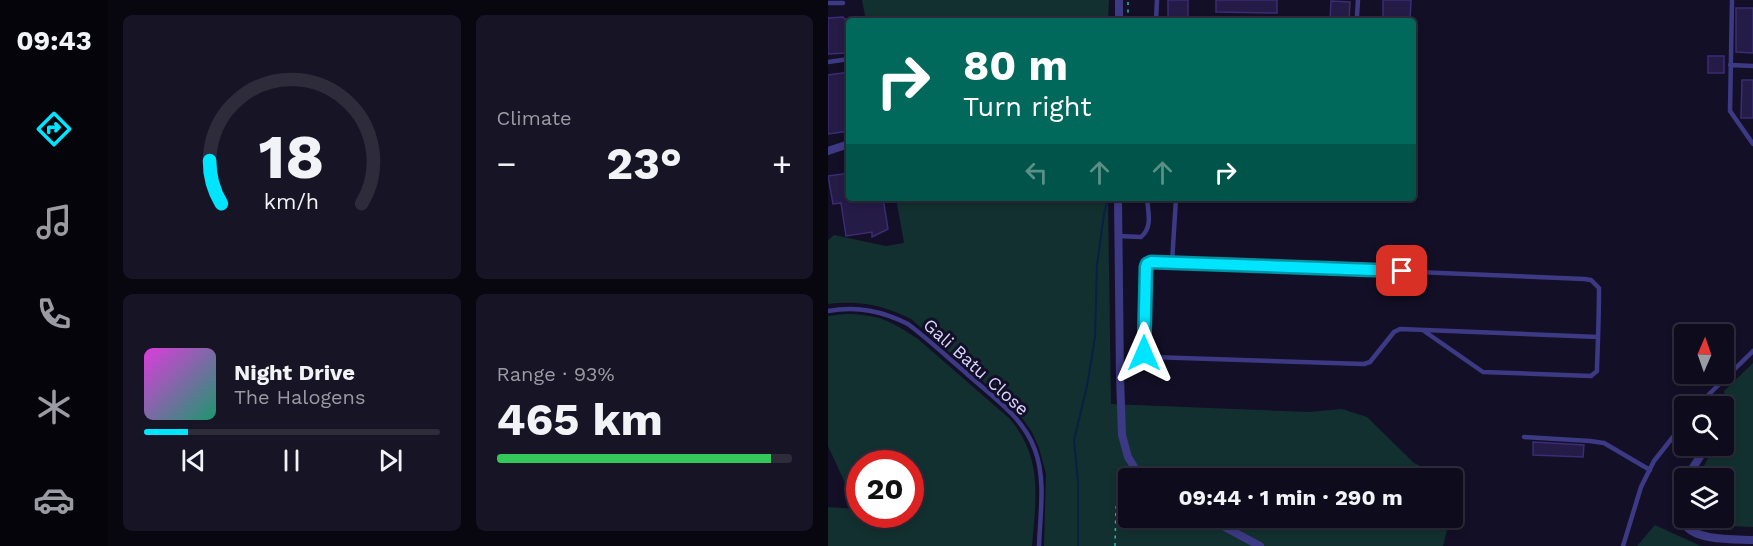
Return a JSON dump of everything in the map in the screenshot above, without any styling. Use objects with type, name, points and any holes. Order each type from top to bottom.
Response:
[{"type":"street","points":[[1119,0],[1119,18]]},
{"type":"street","points":[[828,151],[846,145]]},
{"type":"street","points":[[1118,201],[1122,435],[1128,457],[1135,468]]},
{"type":"street","points":[[1227,528],[1260,546]]},
{"type":"street","points":[[1690,528],[1697,533],[1719,539],[1753,540]]},
{"type":"lane","points":[[1156,0],[1156,18]]},
{"type":"lane","points":[[1357,16],[1358,0]]},
{"type":"lane","points":[[1732,0],[1730,111],[1753,144]]},
{"type":"lane","points":[[828,3],[843,3]]},
{"type":"lane","points":[[828,62],[846,59]]},
{"type":"lane","points":[[1730,65],[1753,66]]},
{"type":"lane","points":[[1118,236],[1141,237],[1144,235],[1149,224],[1148,201]]},
{"type":"lane","points":[[1172,263],[1176,201]]},
{"type":"lane","points":[[1424,331],[1483,372],[1587,377],[1597,370],[1598,338],[1599,288],[1591,280],[1584,279],[1151,262],[1146,267],[1143,350],[1146,356],[1151,357],[1364,364],[1370,362],[1394,332],[1400,330],[1598,338]]},
{"type":"lane","name":"Gali Batu Close","points":[[828,311],[845,308],[870,309],[908,324],[1014,415],[1028,434],[1039,465],[1042,487],[1039,546]]},
{"type":"lane","points":[[1706,396],[1753,351]]},
{"type":"lane","points":[[1623,546],[1641,487],[1654,461],[1674,436]]},
{"type":"lane","points":[[1524,437],[1604,443],[1650,470]]},
{"type":"path","points":[[1128,0],[1128,18]]},
{"type":"path","points":[[1115,546],[1116,507],[1118,505]]},
{"type":"green space","points":[[862,0],[1109,0],[1108,18],[865,18]]},
{"type":"green space","points":[[897,201],[1108,201],[1111,404],[1308,412],[1342,409],[1367,417],[1414,463],[1425,468],[1118,468],[1118,528],[1448,528],[1443,546],[1044,546],[1046,474],[1032,432],[1017,411],[911,319],[891,310],[871,305],[828,304],[828,240],[834,235],[886,246],[904,243]]},
{"type":"green space","points":[[867,315],[884,320],[918,339],[1010,419],[1021,434],[1033,464],[1035,479],[1032,546],[828,546],[828,507],[846,508],[846,528],[924,528],[924,450],[846,450],[846,485],[828,446],[828,316]]},
{"type":"green space","points":[[1753,363],[1753,527],[1734,526],[1734,468],[1703,468],[1709,456],[1734,456],[1734,396],[1725,396],[1724,391],[1734,384]]},
{"type":"green space","points":[[1655,525],[1701,546],[1637,546]]},
{"type":"building","points":[[1168,0],[1188,0],[1188,18],[1168,18]]},
{"type":"building","points":[[1216,0],[1277,0],[1277,13],[1216,12]]},
{"type":"building","points":[[1383,0],[1411,0],[1410,18],[1383,18]]},
{"type":"building","points":[[1331,1],[1350,2],[1349,18],[1330,18]]},
{"type":"building","points":[[1736,8],[1753,8],[1753,53],[1736,52]]},
{"type":"building","points":[[843,17],[846,20],[846,53],[828,54],[828,18]]},
{"type":"building","points":[[1708,56],[1724,56],[1724,73],[1708,73]]},
{"type":"building","points":[[846,72],[846,131],[828,134],[828,75]]},
{"type":"building","points":[[1742,80],[1753,80],[1753,118],[1741,118]]},
{"type":"building","points":[[846,173],[846,201],[883,201],[888,229],[872,237],[872,232],[846,236],[841,203],[833,204],[828,176]]},
{"type":"building","points":[[1533,442],[1584,445],[1583,457],[1533,455]]},
{"type":"waterway","points":[[1078,546],[1078,482],[1074,440],[1087,386],[1095,337],[1097,265],[1107,201]]},
{"type":"route","points":[[1144,353],[1146,267],[1151,262],[1402,271]]}]
